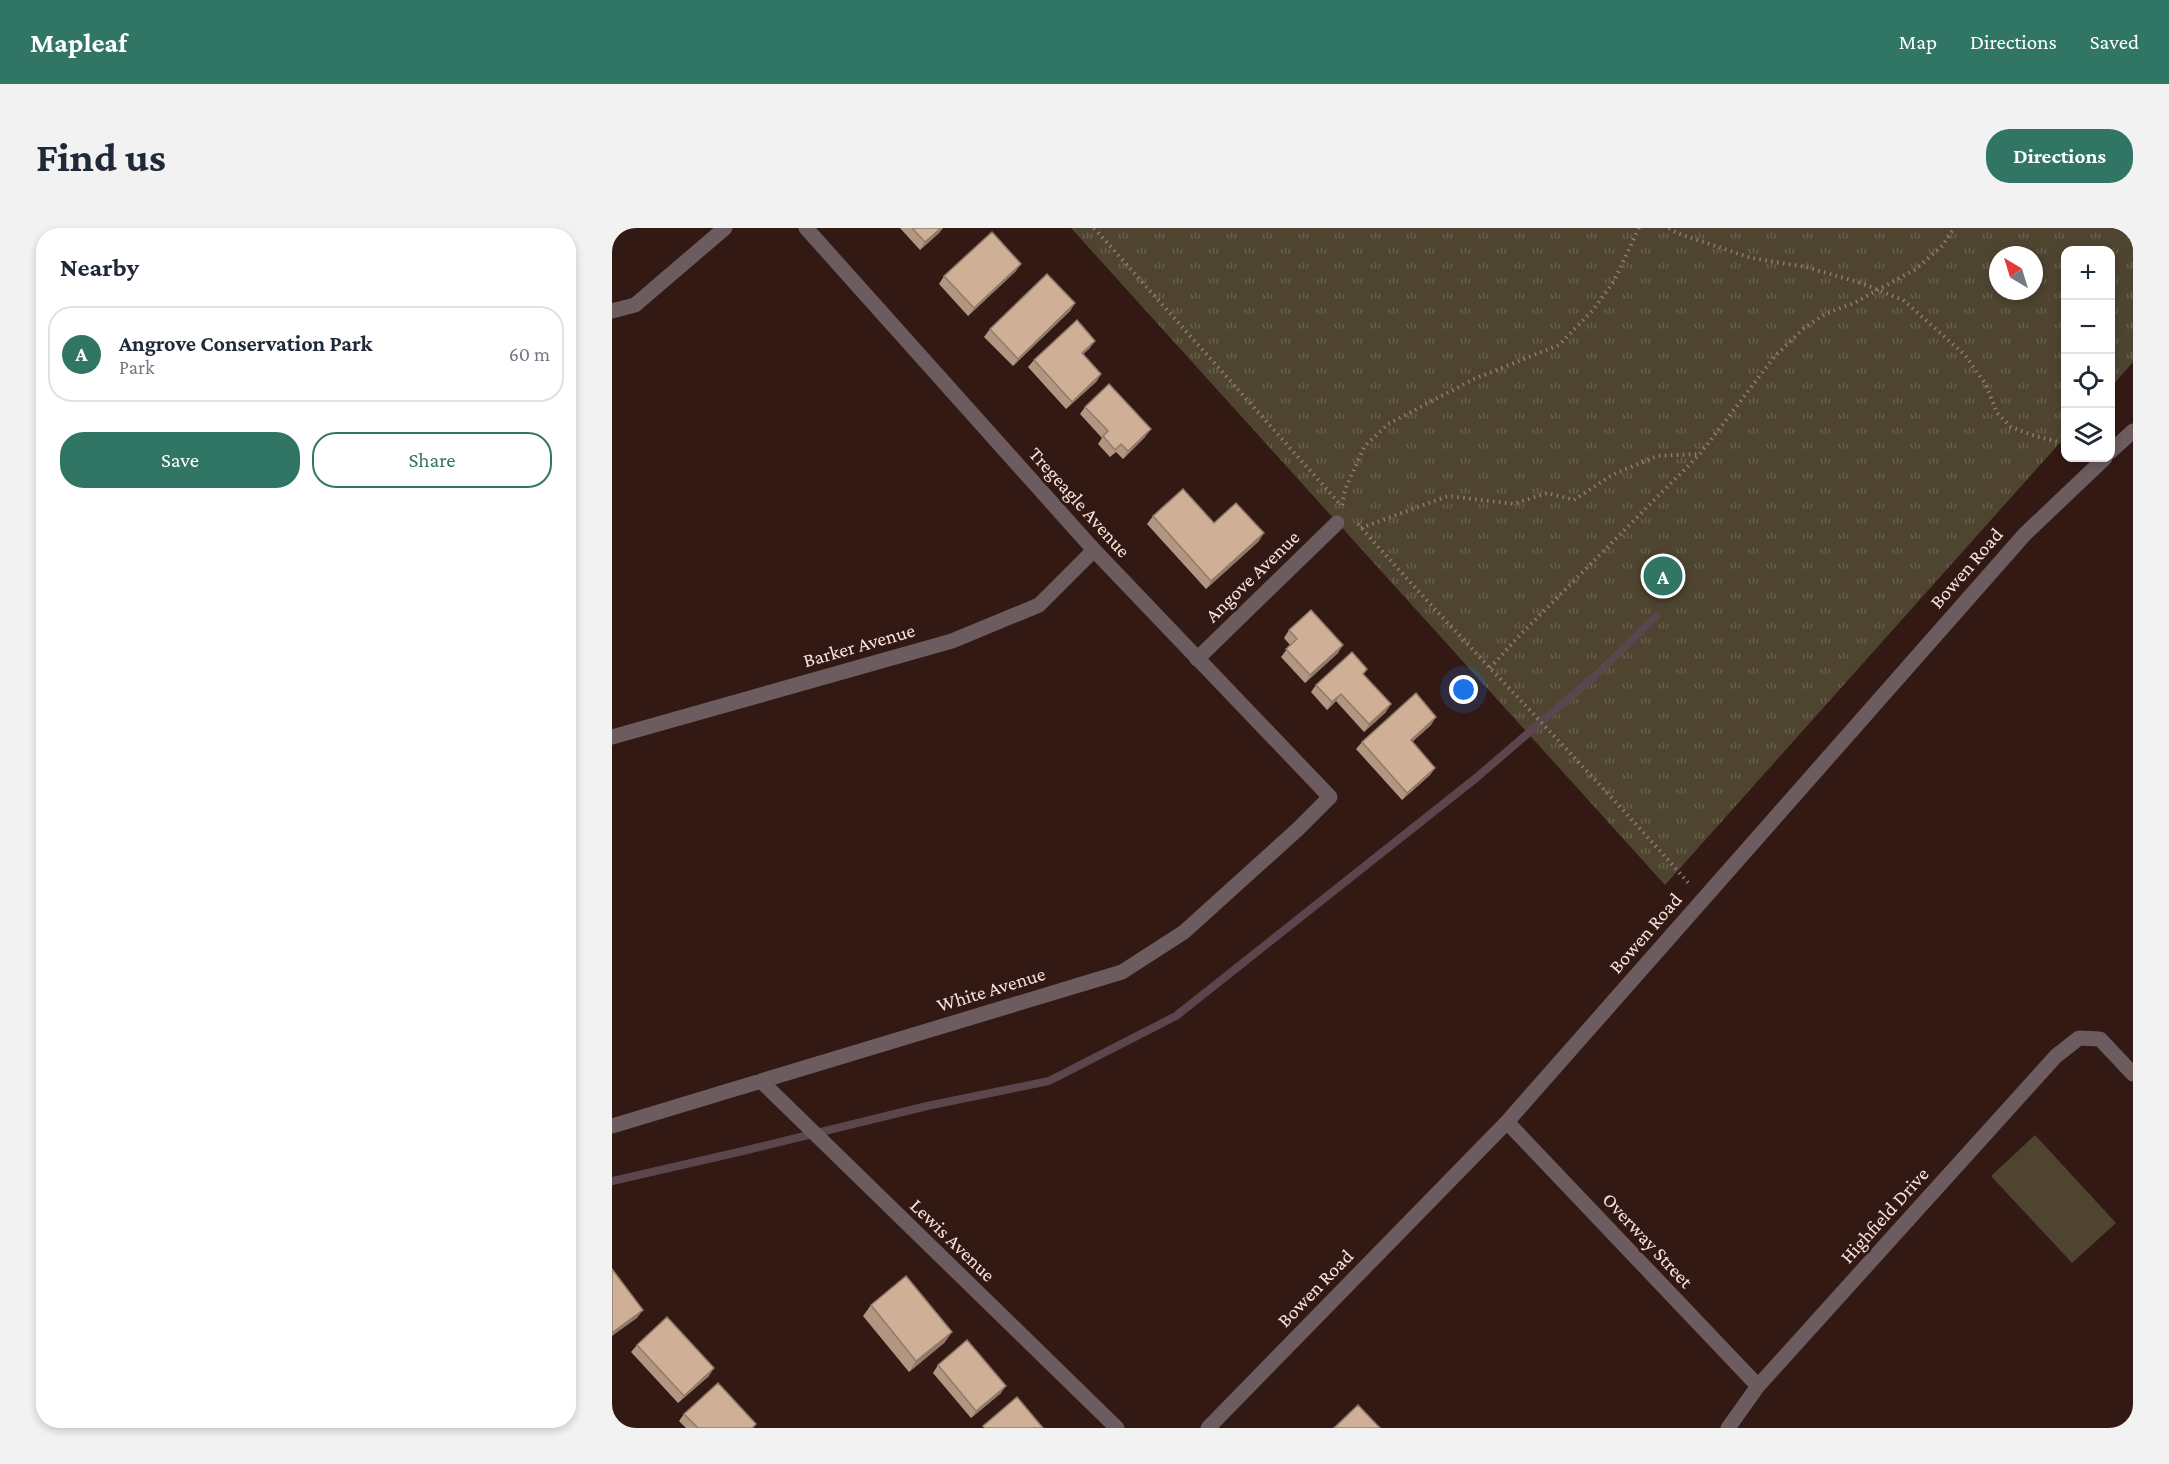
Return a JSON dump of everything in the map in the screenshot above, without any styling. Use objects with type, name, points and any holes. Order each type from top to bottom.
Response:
[{"type":"street","points":[[612,311],[635,305],[726,228]]},
{"type":"street","name":"Tregeagle Avenue","points":[[806,228],[1094,550],[1330,797]]},
{"type":"street","points":[[2115,447],[2133,431]]},
{"type":"street","name":"Bowen Road","points":[[1208,1428],[1507,1122],[2025,534],[2101,462]]},
{"type":"street","name":"Angove Avenue","points":[[1197,658],[1343,518]]},
{"type":"street","name":"Barker Avenue","points":[[612,737],[952,641],[1039,605],[1094,550]]},
{"type":"street","name":"White Avenue","points":[[612,1126],[1122,972],[1184,933],[1330,797]]},
{"type":"street","name":"Highfield Drive","points":[[1728,1428],[1758,1386],[2056,1056],[2079,1038],[2100,1039],[2133,1074]]},
{"type":"street","name":"Lewis Avenue","points":[[761,1081],[1117,1428]]},
{"type":"street","name":"Overway Street","points":[[1507,1122],[1758,1386]]},
{"type":"path","points":[[1094,228],[1342,506],[1343,518]]},
{"type":"path","points":[[1343,518],[1342,506],[1345,490],[1364,447],[1388,424],[1474,379],[1559,345],[1593,310],[1614,281],[1639,228]]},
{"type":"path","points":[[1669,228],[1677,233],[1751,258],[1806,267],[1903,300],[1965,355],[1986,385],[1997,413],[2010,427],[2061,443]]},
{"type":"path","points":[[1490,668],[1700,454],[1775,356],[1803,329],[1824,314],[1854,303],[1916,269],[1943,245],[1954,228]]},
{"type":"path","points":[[1361,528],[1448,496],[1514,504],[1547,493],[1575,500],[1612,475],[1658,456],[1700,454]]},
{"type":"path","points":[[1354,520],[1490,668],[1621,805],[1703,899]]},
{"type":"green space","points":[[1071,228],[2133,228],[2133,362],[2115,382],[2115,246],[2061,246],[2061,441],[1665,885]]},
{"type":"green space","points":[[2035,1135],[2116,1223],[2072,1263],[1991,1176]]},
{"type":"building","points":[[912,228],[941,228],[925,242]]},
{"type":"building","points":[[992,232],[1021,264],[974,308],[944,276]]},
{"type":"building","points":[[1047,274],[1075,303],[1018,359],[990,329]]},
{"type":"building","points":[[1077,320],[1095,341],[1082,353],[1101,374],[1072,402],[1034,360]]},
{"type":"building","points":[[1109,384],[1151,429],[1128,451],[1121,444],[1115,450],[1103,436],[1108,431],[1085,407]]},
{"type":"building","points":[[1183,489],[1214,523],[1236,503],[1264,533],[1211,581],[1153,516]]},
{"type":"building","points":[[1311,610],[1343,645],[1310,675],[1286,649],[1297,639],[1289,630]]},
{"type":"building","points":[[1352,652],[1367,669],[1363,674],[1391,704],[1369,724],[1341,694],[1332,702],[1316,685]]},
{"type":"building","points":[[1416,693],[1436,717],[1411,740],[1435,768],[1407,793],[1362,742]]},
{"type":"building","points":[[612,1269],[643,1310],[612,1333]]},
{"type":"building","points":[[906,1276],[952,1332],[916,1361],[871,1305]]},
{"type":"building","points":[[667,1317],[714,1368],[684,1396],[637,1345]]},
{"type":"building","points":[[967,1340],[1006,1386],[976,1411],[938,1365]]},
{"type":"building","points":[[718,1383],[756,1424],[752,1428],[698,1428],[684,1414]]},
{"type":"building","points":[[1017,1397],[1043,1428],[985,1428],[983,1426]]},
{"type":"building","points":[[1358,1405],[1380,1428],[1334,1428]]},
{"type":"waterway","points":[[612,1181],[927,1106],[1049,1081],[1176,1016],[1476,778],[1596,675],[1656,616]]},
{"type":"place","name":"Angrove Conservation Park","points":[[1663,576]]}]
